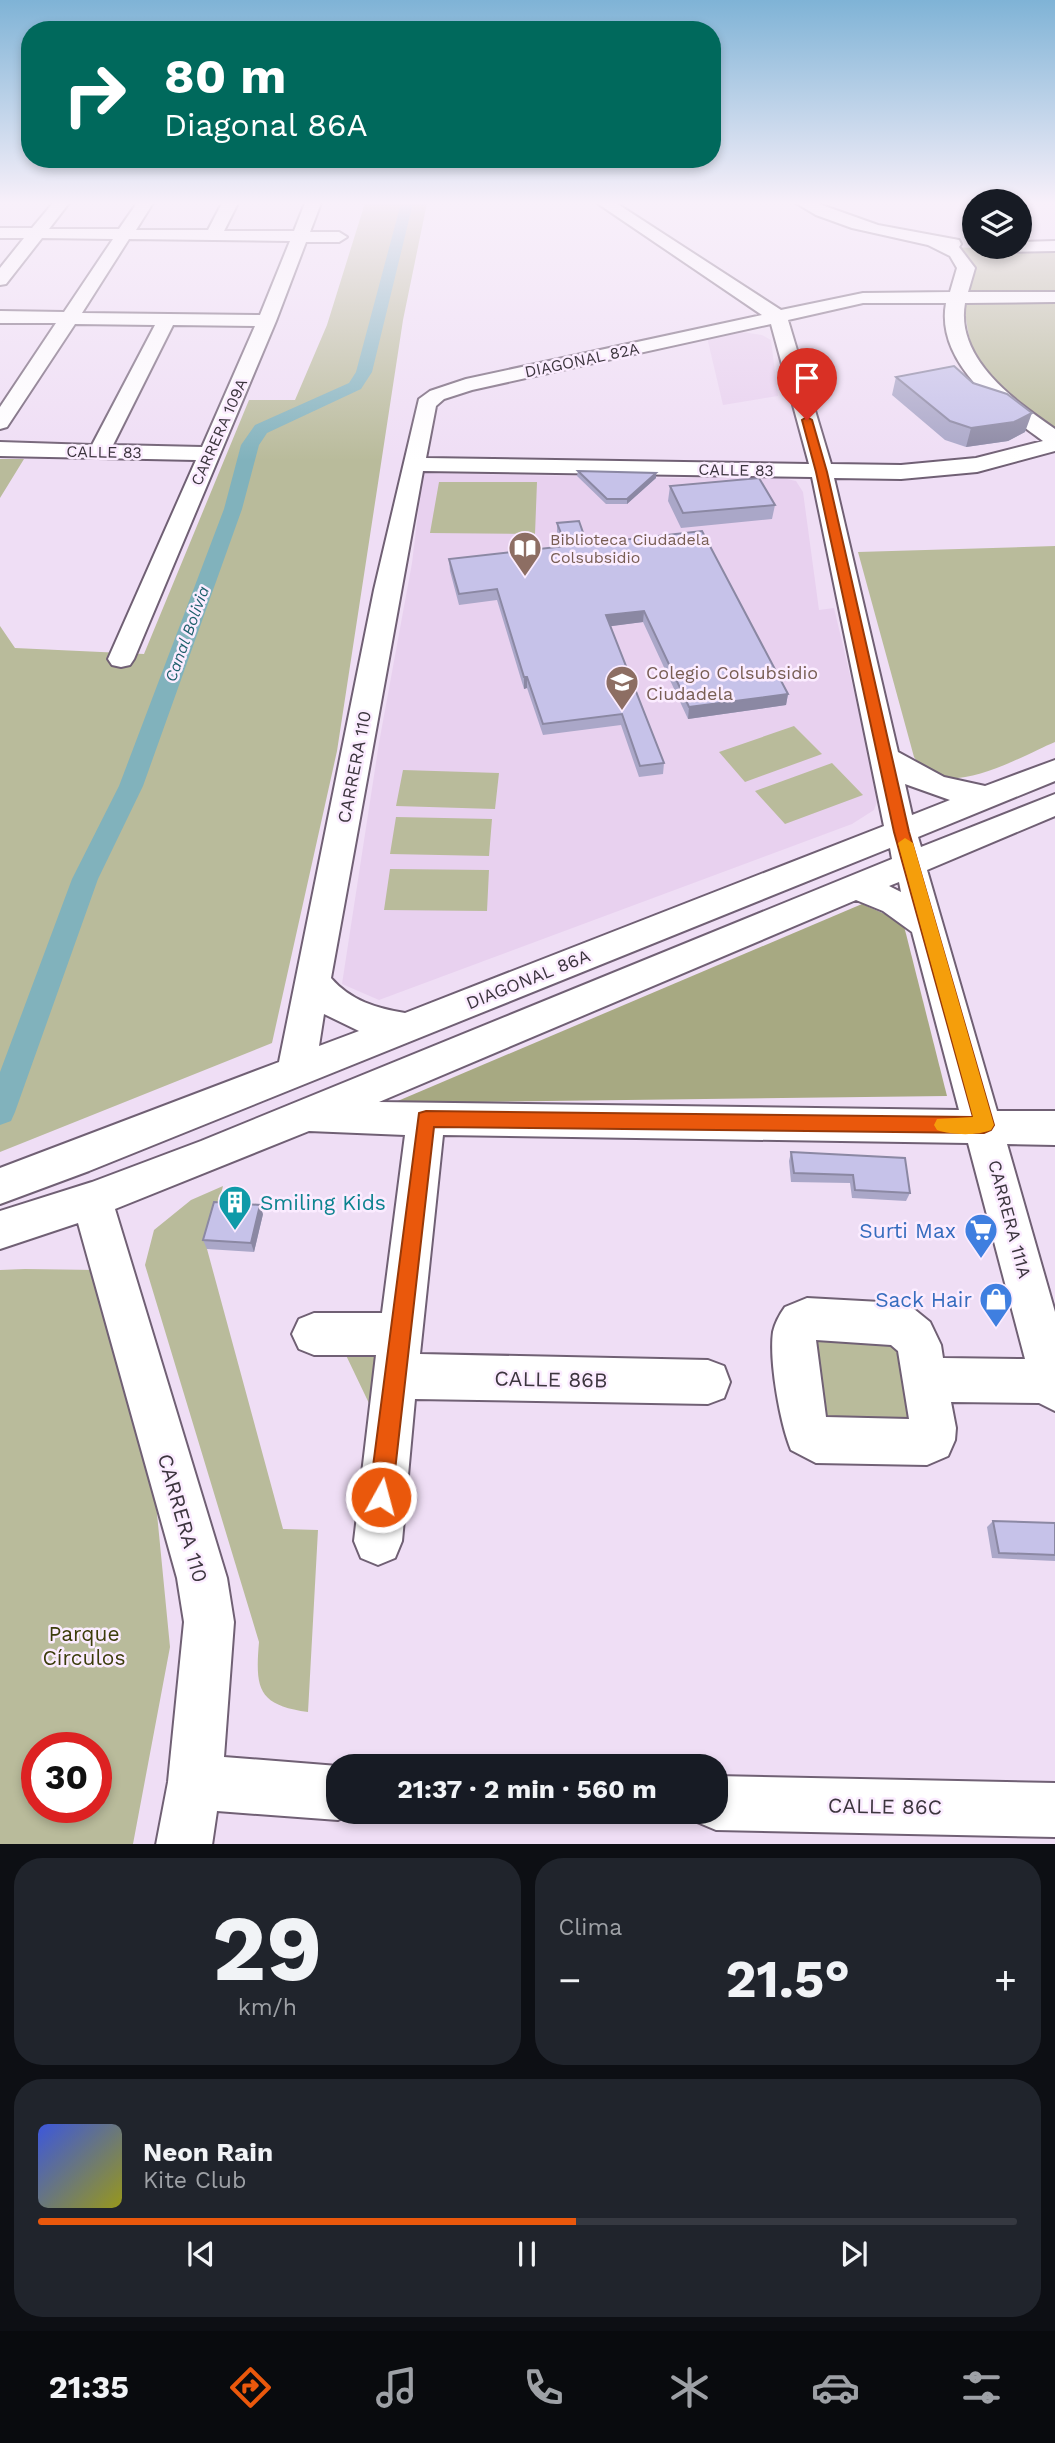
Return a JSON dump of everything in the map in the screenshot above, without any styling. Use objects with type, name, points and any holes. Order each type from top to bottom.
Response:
[{"type":"street","points":[[0,423],[88,289]]},
{"type":"street","name":"CARRERA 109A","points":[[121,659],[279,289]]},
{"type":"street","points":[[736,289],[778,317]]},
{"type":"street","points":[[960,289],[956,298],[956,328],[964,350],[978,372],[1010,406],[1055,442]]},
{"type":"street","name":"DIAGONAL 82A","points":[[415,464],[426,403],[437,395],[479,382],[875,297],[1055,297]]},
{"type":"street","points":[[0,317],[267,321]]},
{"type":"street","name":"CARRERA 111A","points":[[778,317],[822,472],[906,847],[1054,1385]]},
{"type":"street","points":[[99,452],[167,319]]},
{"type":"street","name":"CALLE 83","points":[[415,464],[822,472],[953,469],[977,465],[1055,442]]},
{"type":"street","name":"CALLE 83","points":[[0,449],[209,454]]},
{"type":"street","name":"CARRERA 110","points":[[296,1070],[387,590],[415,464]]},
{"type":"street","points":[[885,757],[905,772],[930,784],[958,793],[988,797]]},
{"type":"street","name":"DIAGONAL 86A","points":[[4,1229],[92,1200],[304,1117],[853,887],[906,847],[988,797],[1055,770]]},
{"type":"street","name":"DIAGONAL 86A","points":[[16,1180],[405,1027],[906,847],[1055,804]]},
{"type":"street","points":[[853,887],[875,893],[905,908],[930,929]]},
{"type":"street","points":[[313,981],[328,999],[349,1014],[376,1024],[405,1027]]},
{"type":"street","name":"DIAGONAL 86A","points":[[304,1117],[1055,1128]]},
{"type":"street","points":[[378,1541],[397,1355],[426,1119]]},
{"type":"street","name":"CARRERA 110","points":[[92,1200],[204,1589],[209,1622],[195,1782],[184,1844]]},
{"type":"street","name":"CALLE 86B","points":[[314,1334],[397,1355],[708,1382]]},
{"type":"street","points":[[925,1380],[1054,1385]]},
{"type":"street","points":[[195,1782],[326,1792]]},
{"type":"street","name":"CALLE 86C","points":[[728,1803],[1055,1810]]},
{"type":"shaded area","points":[[735,331],[762,335],[771,340],[778,396],[723,405],[707,337]]},
{"type":"shaded area","name":"Colegio Colsubsidio Ciudadela","points":[[423,473],[681,478],[773,476],[796,481],[803,492],[819,610],[834,608],[877,788],[878,799],[874,810],[852,824],[379,1000],[342,984],[379,743],[412,563]]},
{"type":"green space","points":[[338,289],[409,289],[337,751],[272,1043],[0,1152],[0,626],[15,648],[144,654],[249,400],[295,400],[327,325]]},
{"type":"green space","points":[[968,289],[1055,289],[1055,432],[1004,390],[982,364],[974,351],[968,332],[965,304]]},
{"type":"green space","points":[[0,459],[24,459],[0,498]]},
{"type":"green space","points":[[439,482],[537,482],[535,534],[430,533]]},
{"type":"green space","points":[[1055,546],[1055,742],[989,771],[971,776],[937,777],[924,770],[914,757],[858,552]]},
{"type":"green space","points":[[794,726],[822,754],[745,782],[719,752]]},
{"type":"green space","points":[[832,763],[863,795],[785,824],[755,791]]},
{"type":"green space","points":[[403,770],[499,773],[495,809],[396,806]]},
{"type":"green space","points":[[396,817],[492,819],[489,856],[390,854]]},
{"type":"green space","points":[[390,869],[489,870],[487,911],[384,910]]},
{"type":"green space","points":[[862,904],[903,922],[947,1096],[393,1103]]},
{"type":"green space","points":[[223,1186],[207,1249],[283,1529],[318,1530],[308,1712],[279,1705],[263,1692],[258,1672],[259,1642],[145,1265],[154,1230],[191,1200]]},
{"type":"green space","name":"Parque Círculos","points":[[0,1270],[97,1270],[154,1483],[170,1647],[133,1844],[0,1844]]},
{"type":"green space","points":[[800,1337],[911,1339],[927,1436],[809,1434]]},
{"type":"green space","points":[[343,1349],[386,1350],[377,1420]]},
{"type":"building","points":[[954,366],[973,383],[1007,394],[1032,413],[1014,422],[971,428],[950,421],[896,377]]},
{"type":"building","points":[[578,471],[656,473],[627,499],[607,499]]},
{"type":"building","points":[[759,478],[775,505],[683,513],[670,486]]},
{"type":"building","points":[[579,521],[587,544],[702,531],[788,694],[689,707],[644,611],[606,615],[664,763],[640,766],[622,714],[543,724],[527,677],[524,677],[497,589],[459,594],[449,559],[566,546],[557,523]]},
{"type":"building","points":[[791,1152],[905,1158],[910,1193],[855,1190],[853,1175],[794,1173]]},
{"type":"building","name":"Smiling Kids","points":[[214,1202],[260,1205],[251,1243],[203,1240]]},
{"type":"building","points":[[993,1521],[1055,1523],[1055,1555],[999,1553]]},
{"type":"waterway","name":"Canal Bolivia","points":[[0,1112],[85,879],[131,786],[233,509],[250,445],[261,429],[355,386],[364,372],[385,289]]},
{"type":"slow traffic","points":[[905,843],[984,1125],[943,1125]]},
{"type":"place","name":"Biblioteca Ciudadela Colsubsidio","points":[[525,578]]},
{"type":"place","name":"Colegio Colsubsidio Ciudadela","points":[[622,712]]},
{"type":"place","name":"Smiling Kids","points":[[235,1232]]},
{"type":"place","name":"Surti Max","points":[[981,1260]]},
{"type":"place","name":"Sack Hair","points":[[996,1329]]},
{"type":"route","points":[[381,1497],[426,1119],[984,1125],[901,832],[822,472],[807,420]]}]
